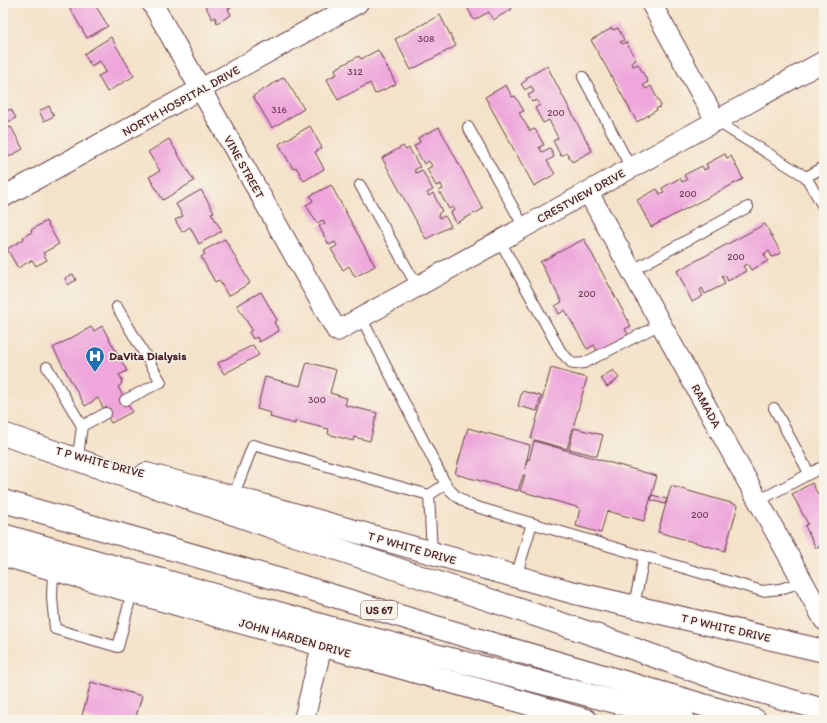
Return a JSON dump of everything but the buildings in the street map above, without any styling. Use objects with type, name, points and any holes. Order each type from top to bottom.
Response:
[{"type":"main road","name":"T P WHITE DRIVE","points":[[3,434],[516,577],[824,651]]},
{"type":"main road","points":[[3,434],[289,533],[601,637],[723,681],[824,710]]},
{"type":"main road","name":"US 67","points":[[3,501],[281,580],[469,638],[755,720]]},
{"type":"main road","name":"US 67","points":[[3,536],[320,625],[684,720]]},
{"type":"main road","name":"JOHN HARDEN DRIVE","points":[[3,555],[322,645],[564,717],[586,720]]},
{"type":"main road","points":[[551,685],[666,720]]},
{"type":"street","name":"VINE STREET","points":[[152,3],[337,331]]},
{"type":"street","name":"NORTH HOSPITAL DRIVE","points":[[3,197],[358,3]]},
{"type":"street","points":[[651,3],[716,121]]},
{"type":"street","name":"CRESTVIEW DRIVE","points":[[337,331],[824,61]]},
{"type":"street","name":"RAMADA","points":[[588,192],[824,620]]},
{"type":"street","points":[[304,720],[322,645]]},
{"type":"lane","points":[[583,77],[630,168]]},
{"type":"lane","points":[[716,121],[806,177],[824,208]]},
{"type":"lane","points":[[468,127],[524,227]]},
{"type":"lane","points":[[806,177],[824,167]]},
{"type":"lane","points":[[360,185],[417,286]]},
{"type":"lane","points":[[631,271],[748,207]]},
{"type":"lane","points":[[500,241],[561,352],[573,364],[584,363],[661,324]]},
{"type":"lane","points":[[117,307],[161,382],[125,400]]},
{"type":"lane","points":[[361,317],[446,484],[456,496],[470,505],[762,591],[780,589],[802,582]]},
{"type":"lane","points":[[47,367],[82,426],[78,456]]},
{"type":"lane","points":[[774,408],[809,473]]},
{"type":"lane","points":[[82,426],[106,413]]},
{"type":"lane","points":[[233,497],[252,445],[429,495],[446,484]]},
{"type":"lane","points":[[758,501],[824,466]]},
{"type":"lane","points":[[429,495],[432,553]]},
{"type":"lane","points":[[516,577],[532,524]]},
{"type":"lane","points":[[634,606],[644,556]]},
{"type":"lane","points":[[53,569],[52,598],[55,629],[118,647],[132,592]]},
{"type":"place","name":"DaVita Dialysis","points":[[95,373]]}]
